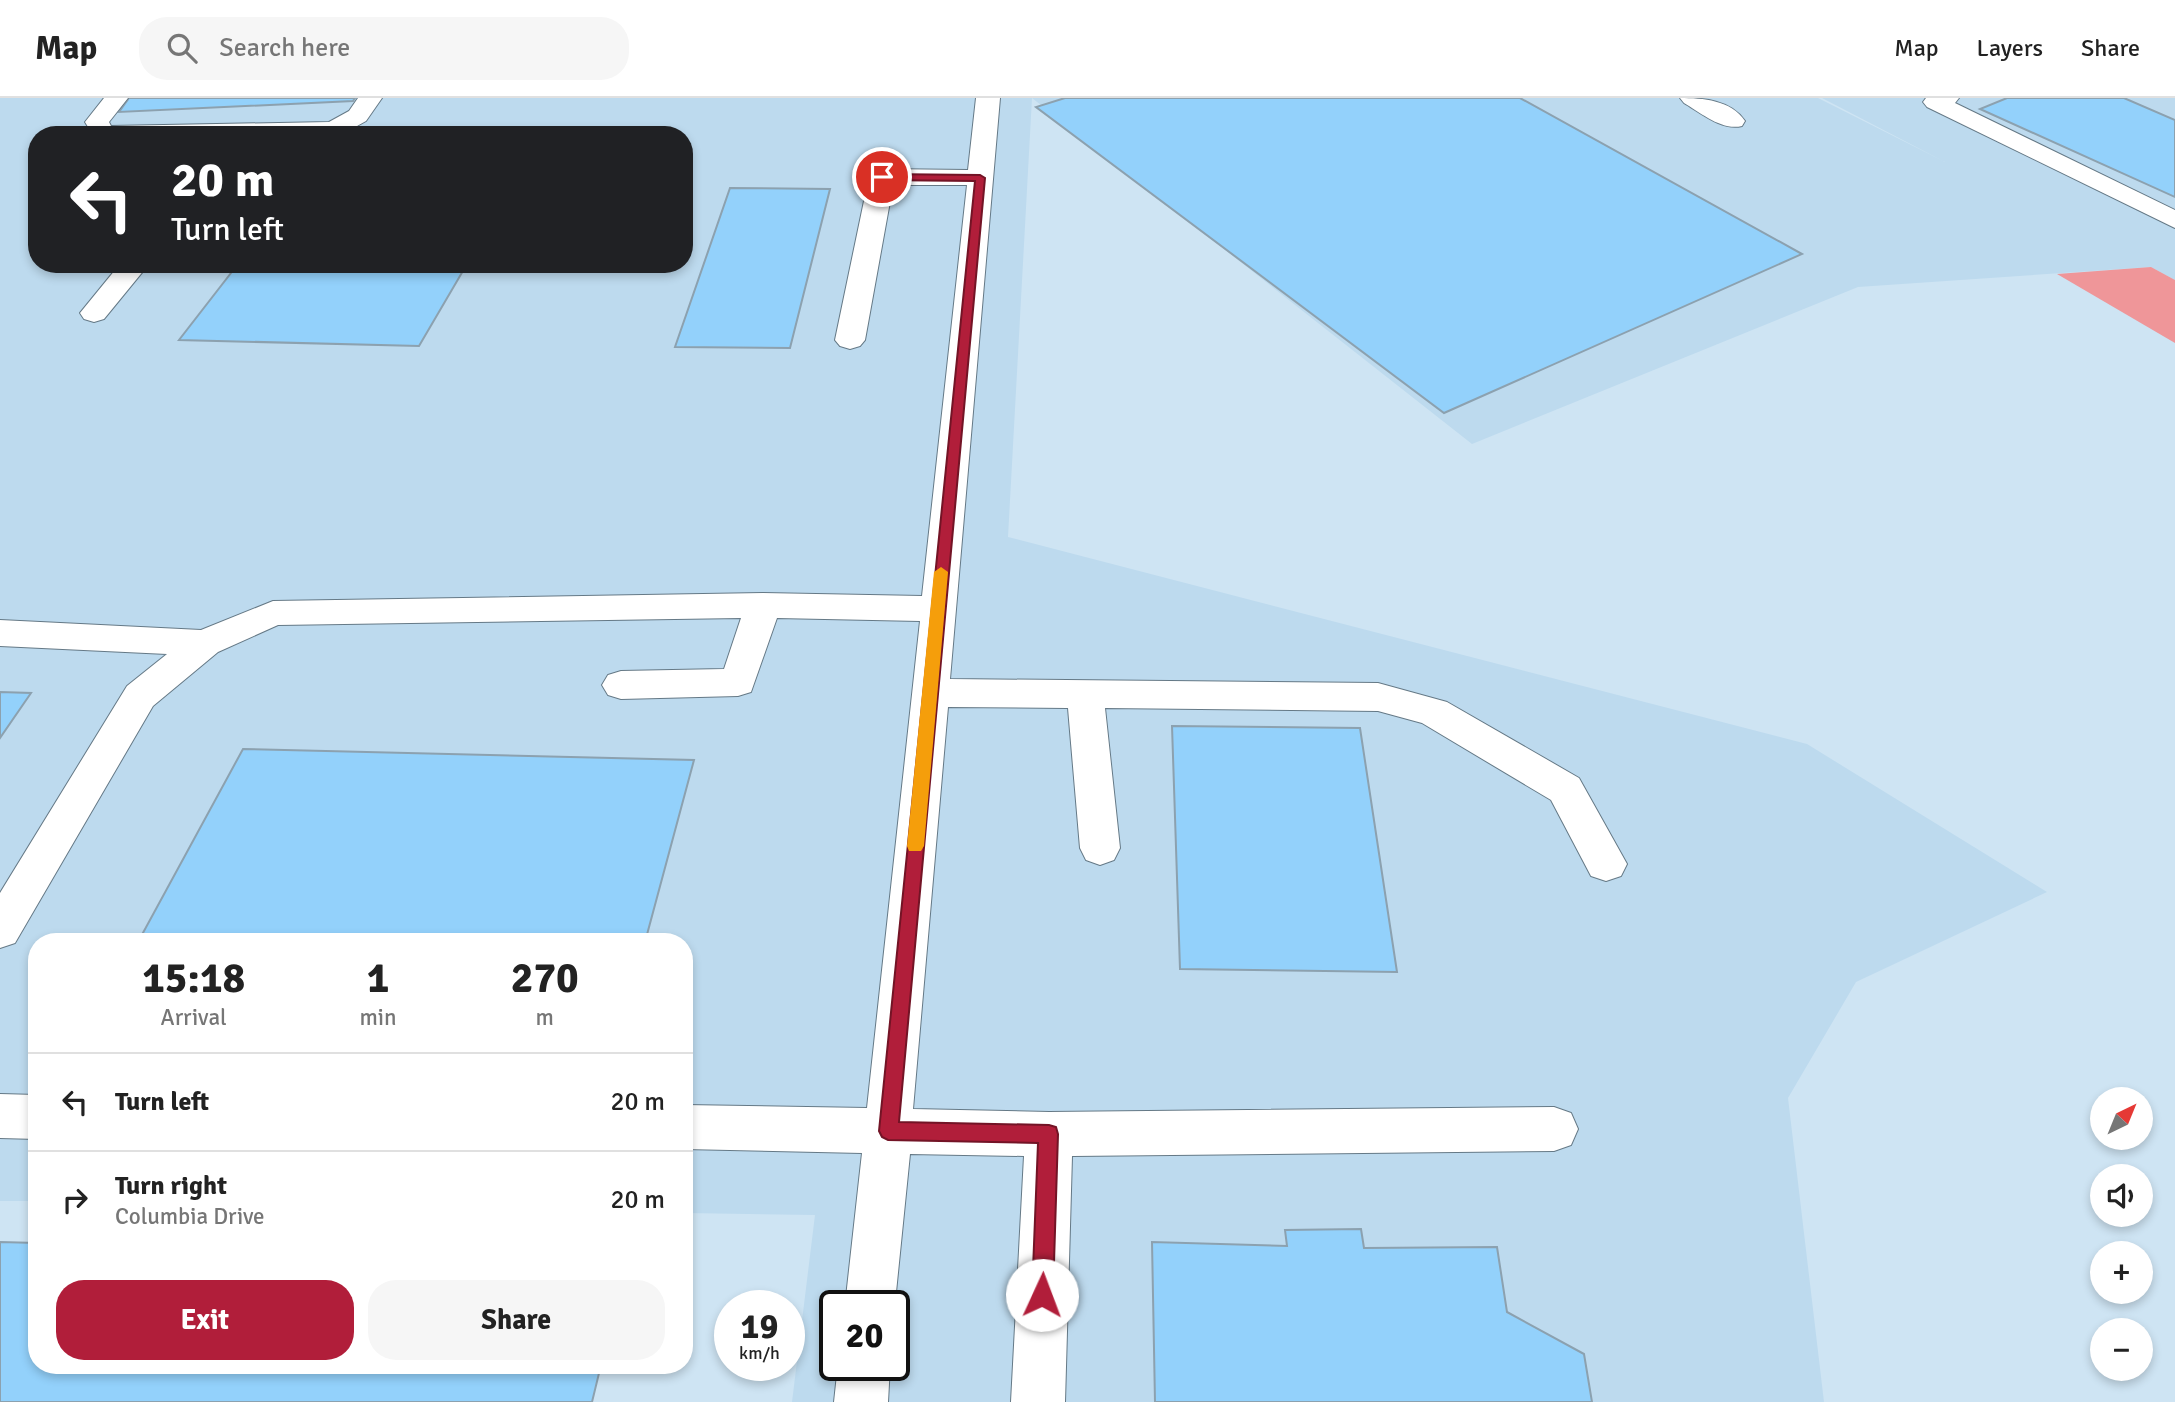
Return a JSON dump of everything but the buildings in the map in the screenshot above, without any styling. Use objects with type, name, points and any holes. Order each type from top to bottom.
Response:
[{"type":"street","points":[[100,126],[97,122],[116,98]]},
{"type":"street","points":[[339,126],[358,116],[370,98]]},
{"type":"street","points":[[873,1290],[988,98]]},
{"type":"street","points":[[1692,98],[1733,121]]},
{"type":"street","points":[[1947,98],[1935,102],[2175,220]]},
{"type":"street","points":[[850,340],[882,177],[980,178]]},
{"type":"street","points":[[94,313],[127,273]]},
{"type":"street","points":[[0,930],[140,696],[205,643],[273,612],[764,605],[938,609]]},
{"type":"street","points":[[621,685],[738,682],[764,605]]},
{"type":"street","points":[[0,633],[205,643]]},
{"type":"street","points":[[930,693],[1378,697],[1434,712],[1565,789],[1606,864]]},
{"type":"street","points":[[1085,695],[1100,848]]},
{"type":"street","points":[[0,1116],[28,1117]]},
{"type":"street","points":[[693,1128],[1049,1134],[1554,1129]]},
{"type":"street","points":[[1038,1402],[1049,1134]]},
{"type":"street","points":[[861,1402],[863,1381]]},
{"type":"shaded area","points":[[0,98],[1032,98],[1008,537],[1807,744],[2047,892],[1856,982],[1788,1098],[1824,1402],[792,1402],[795,1381],[805,1381],[805,1296],[815,1215],[693,1213],[693,933],[28,933],[28,1201],[0,1201]]},
{"type":"shaded area","points":[[1032,98],[1818,98],[1945,162],[1822,98],[2175,98],[2175,280],[2151,267],[1858,287],[1472,444]]},
{"type":"shaded area","points":[[2151,267],[2175,280],[2175,343],[2057,274]]},
{"type":"slow traffic","points":[[915,846],[941,572]]},
{"type":"route","points":[[882,177],[980,178],[888,1131],[1049,1134],[1042,1295]]}]
